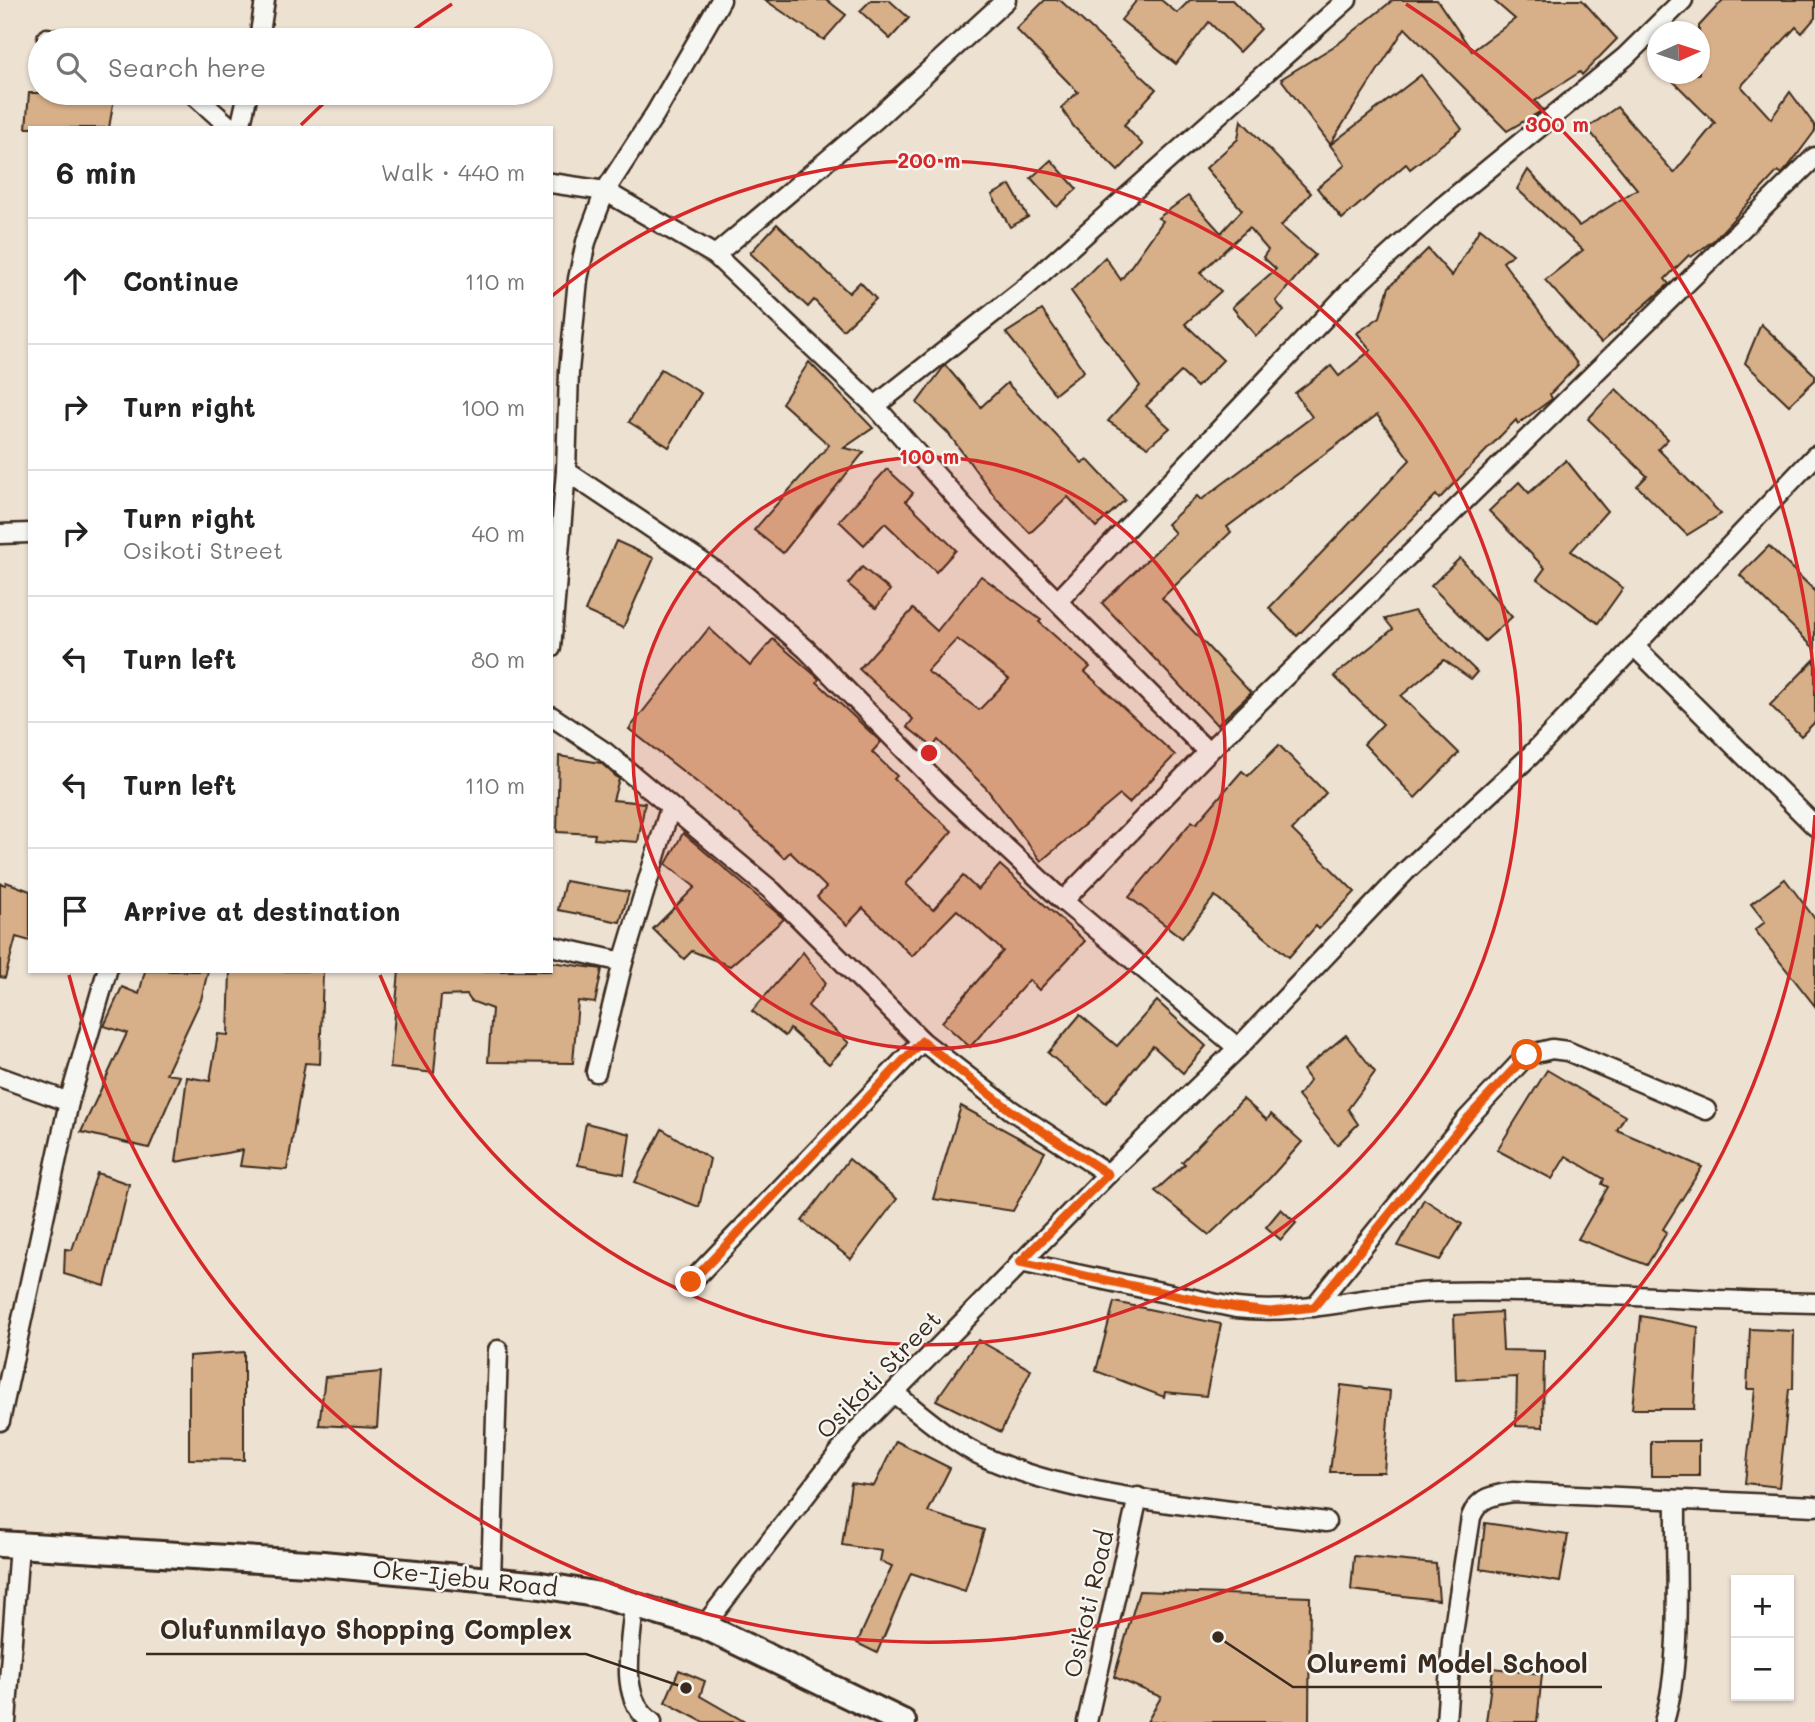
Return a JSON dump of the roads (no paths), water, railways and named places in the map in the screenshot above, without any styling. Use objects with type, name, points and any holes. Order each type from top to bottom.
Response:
[{"type":"main road","name":"Oke-Ijebu Road","points":[[9,1544],[309,1563],[565,1589],[634,1604],[704,1626],[903,1722]]},
{"type":"street","points":[[262,28],[265,0]]},
{"type":"street","points":[[553,625],[566,471],[569,371],[578,279],[586,242],[605,191],[655,114],[720,0]]},
{"type":"street","points":[[715,254],[875,120],[1006,0]]},
{"type":"street","points":[[875,406],[1026,287],[1347,0]]},
{"type":"street","points":[[1058,601],[1352,290],[1441,207],[1625,57],[1683,0]]},
{"type":"street","points":[[206,105],[230,126]]},
{"type":"street","points":[[240,126],[245,105]]},
{"type":"street","points":[[1063,901],[1208,751],[1812,166]]},
{"type":"street","points":[[553,183],[605,191],[715,254],[875,406],[975,519],[1208,751]]},
{"type":"street","name":"Osikoti Street","points":[[704,1626],[855,1432],[895,1394],[1020,1262],[1238,1048],[1405,872],[1530,756],[1815,456]]},
{"type":"street","points":[[566,471],[720,574],[806,649],[946,792],[1063,901],[1238,1048]]},
{"type":"street","points":[[0,534],[28,533]]},
{"type":"street","points":[[1634,646],[1812,819]]},
{"type":"street","points":[[553,717],[605,752],[772,891],[922,1041],[1010,1110],[1108,1174]]},
{"type":"street","points":[[596,1072],[623,962],[670,808]]},
{"type":"street","points":[[553,946],[623,962]]},
{"type":"street","points":[[0,1421],[4,1384],[69,1102],[106,973]]},
{"type":"street","points":[[691,1282],[922,1041]]},
{"type":"street","points":[[1314,1307],[1467,1119],[1527,1055],[1552,1049],[1567,1051],[1706,1110]]},
{"type":"street","points":[[0,1077],[69,1102]]},
{"type":"street","points":[[1020,1262],[1236,1308],[1270,1312],[1432,1293],[1521,1290],[1815,1303]]},
{"type":"street","points":[[491,1580],[498,1350]]},
{"type":"street","points":[[895,1394],[971,1450],[1008,1467],[1049,1480],[1138,1497],[1326,1522]]},
{"type":"street","points":[[1446,1722],[1452,1640],[1471,1517],[1476,1504],[1492,1495],[1513,1492],[1815,1506]]},
{"type":"street","name":"Osikoti Road","points":[[1087,1722],[1138,1497]]},
{"type":"street","points":[[1664,1722],[1671,1699],[1673,1665],[1676,1501]]},
{"type":"street","points":[[6,1722],[9,1544]]},
{"type":"street","points":[[634,1604],[629,1689],[634,1705],[652,1722]]},
{"type":"place","name":"Oluremi Model School","points":[[1218,1637]]},
{"type":"place","name":"Olufunmilayo Shopping Complex","points":[[686,1688]]}]
